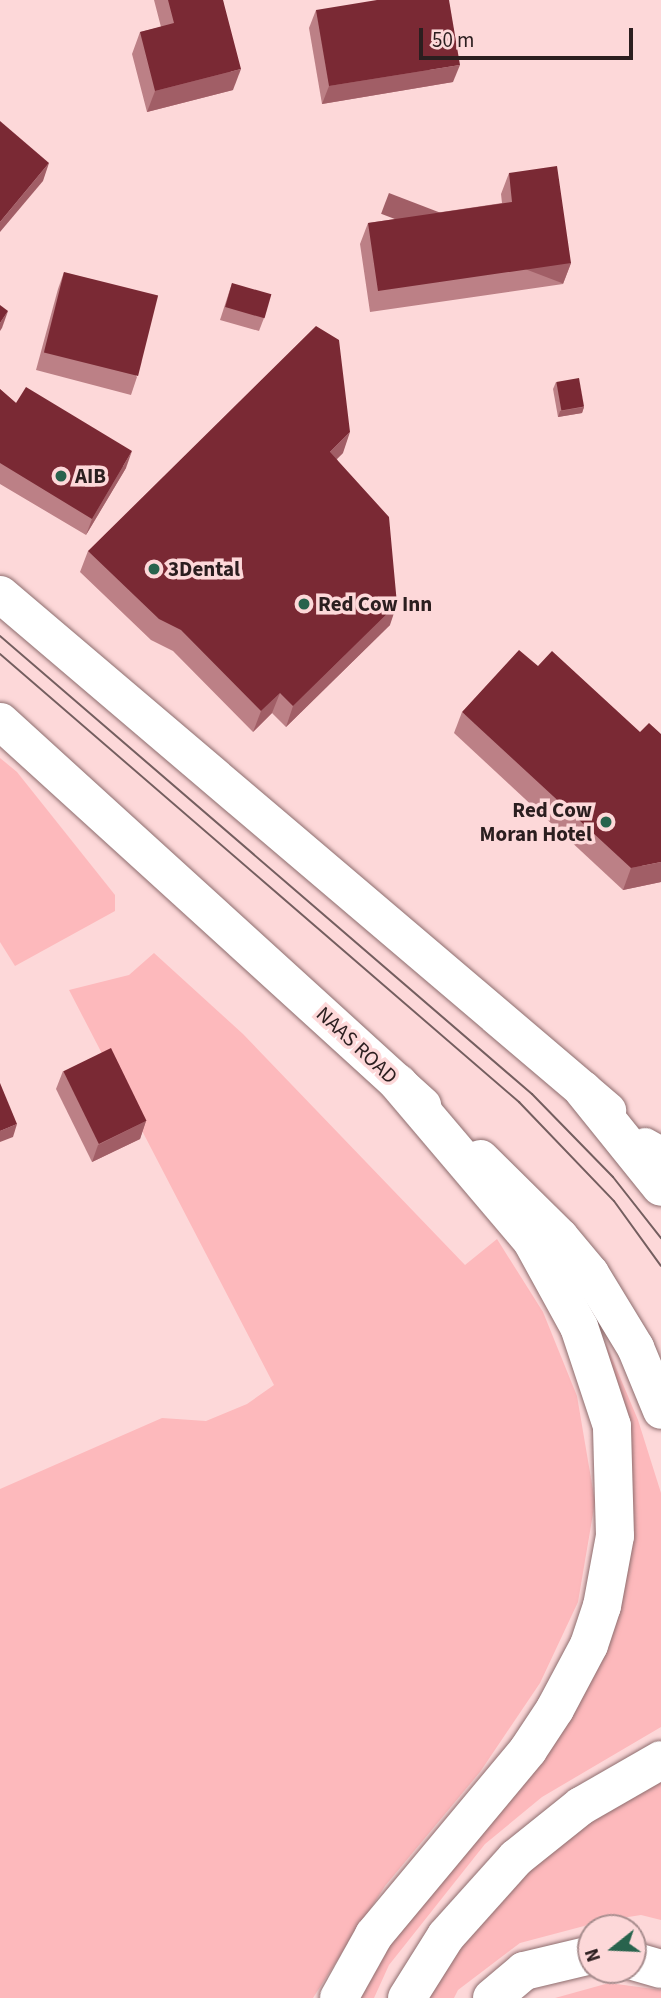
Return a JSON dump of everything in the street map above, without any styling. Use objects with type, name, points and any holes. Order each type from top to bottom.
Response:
[{"type":"highway","points":[[339,1998],[374,1935],[528,1750],[555,1709],[589,1645],[605,1593],[615,1536],[612,1426],[579,1327],[532,1241],[398,1083]]},
{"type":"highway","points":[[583,1090],[661,1187]]},
{"type":"highway","points":[[407,1998],[446,1936],[516,1858],[581,1805],[661,1760]]},
{"type":"highway","points":[[492,1998],[524,1972],[577,1959]]},
{"type":"main road","points":[[0,594],[656,1151]]},
{"type":"main road","name":"NAAS ROAD","points":[[0,722],[495,1171],[568,1246],[611,1305],[661,1410]]},
{"type":"shaded area","points":[[0,758],[17,772],[115,895],[115,911],[15,966],[0,942]]},
{"type":"shaded area","points":[[154,953],[243,1034],[465,1265],[497,1239],[543,1312],[577,1396],[595,1502],[578,1602],[540,1683],[480,1772],[385,1886],[313,1998],[0,1998],[0,1489],[162,1418],[206,1421],[247,1404],[274,1385],[69,990],[129,975]]},
{"type":"shaded area","points":[[606,1344],[638,1420],[661,1493],[661,1727],[542,1797],[485,1844],[389,1965],[374,1998],[355,1998],[368,1971],[567,1726],[631,1457]]},
{"type":"shaded area","points":[[661,1779],[661,1920],[647,1916],[647,1914],[577,1914],[577,1928],[520,1943],[458,1990],[454,1998],[427,1998],[457,1945],[520,1875],[579,1823]]},
{"type":"shaded area","points":[[605,1984],[661,1990],[661,1998],[555,1998]]},
{"type":"building","points":[[168,0],[223,0],[241,69],[155,91],[140,32],[174,23]]},
{"type":"building","points":[[377,0],[449,0],[460,65],[329,86],[316,10]]},
{"type":"building","points":[[0,121],[49,163],[0,222]]},
{"type":"building","points":[[557,166],[571,263],[378,291],[368,223],[512,202],[509,173]]},
{"type":"building","points":[[64,272],[158,295],[138,376],[44,353]]},
{"type":"building","points":[[232,283],[271,294],[265,318],[225,307]]},
{"type":"building","points":[[0,305],[8,311],[0,323]]},
{"type":"building","points":[[316,326],[339,340],[350,432],[330,452],[389,517],[397,604],[293,706],[280,693],[261,711],[181,630],[159,619],[88,551]]},
{"type":"building","points":[[579,378],[584,407],[561,411],[556,382]]},
{"type":"building","name":"AIB","points":[[26,387],[132,451],[92,519],[0,463],[0,389],[16,403]]},
{"type":"building","name":"Red Cow Moran Hotel","points":[[519,650],[538,666],[552,651],[640,732],[649,723],[661,734],[661,862],[631,868],[462,712]]},
{"type":"building","points":[[111,1048],[147,1121],[99,1144],[63,1071]]},
{"type":"building","points":[[0,1083],[17,1124],[0,1131]]},
{"type":"tram line","points":[[0,636],[532,1094],[613,1177],[661,1238]]},
{"type":"tram line","points":[[0,654],[519,1102],[614,1201],[661,1266]]},
{"type":"place","name":"AIB","points":[[61,476]]},
{"type":"place","name":"3Dental","points":[[154,569]]},
{"type":"place","name":"Red Cow Inn","points":[[304,604]]},
{"type":"place","name":"Red Cow Moran Hotel","points":[[606,822]]}]
